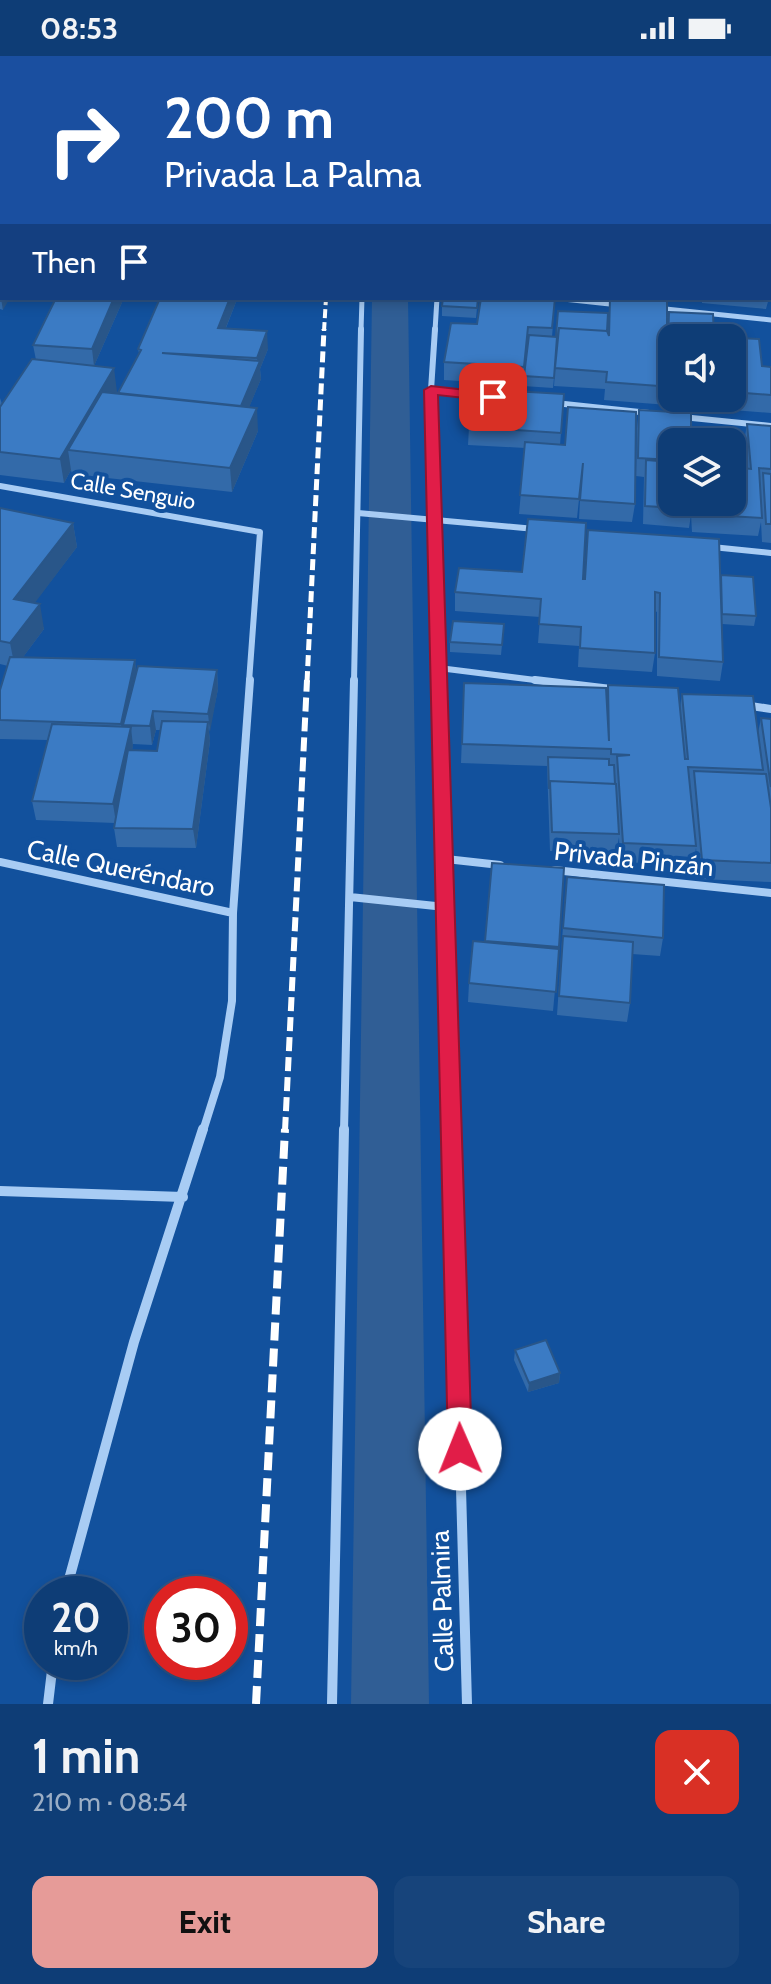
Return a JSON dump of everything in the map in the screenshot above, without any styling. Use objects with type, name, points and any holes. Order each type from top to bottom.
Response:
[{"type":"street","points":[[332,1704],[361,514],[362,300]]},
{"type":"street","name":"Calle Palmira","points":[[437,300],[431,390],[432,519],[446,859],[442,907],[467,1704]]},
{"type":"street","points":[[574,300],[632,306]]},
{"type":"street","points":[[647,307],[771,320]]},
{"type":"street","points":[[431,390],[493,397]]},
{"type":"street","points":[[539,402],[663,415]]},
{"type":"street","points":[[678,416],[771,426]]},
{"type":"street","name":"Calle Senguio","points":[[0,486],[260,532],[233,913]]},
{"type":"street","points":[[361,514],[542,530]]},
{"type":"street","points":[[710,547],[771,553]]},
{"type":"street","points":[[439,668],[629,691]]},
{"type":"street","points":[[739,705],[771,709]]},
{"type":"street","points":[[446,859],[508,866]]},
{"type":"street","name":"Calle Queréndaro","points":[[0,862],[233,913]]},
{"type":"street","name":"Privada Pinzán","points":[[539,869],[771,893]]},
{"type":"street","points":[[352,897],[442,907]]},
{"type":"street","points":[[70,1576],[134,1342],[220,1077],[232,1001],[233,913]]},
{"type":"street","points":[[0,1191],[183,1197]]},
{"type":"street","points":[[48,1704],[51,1680]]},
{"type":"building","points":[[55,300],[113,300],[92,349],[33,345]]},
{"type":"building","points":[[159,300],[229,300],[218,328],[267,331],[257,358],[162,353],[260,361],[241,406],[118,393],[141,350],[138,349]]},
{"type":"building","points":[[443,300],[478,300],[477,308],[442,306]]},
{"type":"building","points":[[481,300],[555,300],[552,328],[528,327],[524,367],[444,362],[451,323],[477,324]]},
{"type":"building","points":[[610,300],[667,300],[667,324],[658,324],[658,386],[606,382],[607,372],[555,368],[559,328],[607,331],[609,336]]},
{"type":"building","points":[[558,311],[608,313],[607,331],[559,328],[556,335]]},
{"type":"building","points":[[669,312],[713,314],[713,324],[669,324]]},
{"type":"building","points":[[529,335],[557,337],[554,378],[524,376]]},
{"type":"building","points":[[746,338],[759,339],[762,366],[771,367],[771,395],[746,393]]},
{"type":"building","points":[[32,359],[114,368],[60,459],[0,452],[0,407]]},
{"type":"building","points":[[475,389],[564,394],[561,433],[469,427]]},
{"type":"building","points":[[102,392],[257,408],[230,468],[68,450]]},
{"type":"building","points":[[568,407],[636,412],[635,504],[580,500],[583,463],[579,499],[520,495],[525,442],[565,445]]},
{"type":"building","points":[[639,410],[691,413],[691,428],[658,428],[658,459],[638,458]]},
{"type":"building","points":[[747,424],[771,426],[771,469],[759,468],[762,518],[728,516],[746,516],[746,468],[751,469]]},
{"type":"building","points":[[646,460],[658,461],[658,507],[645,506]]},
{"type":"building","points":[[763,473],[771,474],[771,524],[766,524]]},
{"type":"building","points":[[0,508],[73,523],[14,599],[40,604],[10,643],[0,641]]},
{"type":"building","points":[[528,519],[586,523],[583,579],[588,530],[719,539],[723,662],[659,657],[660,593],[655,592],[655,653],[580,648],[581,627],[539,624],[541,599],[455,592],[459,568],[522,572]]},
{"type":"building","points":[[721,575],[753,577],[756,616],[722,614]]},
{"type":"building","points":[[453,621],[504,624],[502,645],[450,642]]},
{"type":"building","points":[[10,657],[135,660],[121,724],[0,720],[0,690]]},
{"type":"building","points":[[138,666],[217,670],[208,714],[153,711],[150,726],[123,725]]},
{"type":"building","points":[[464,683],[606,688],[609,741],[608,685],[678,688],[685,759],[688,759],[682,694],[753,696],[763,770],[688,767],[696,846],[623,843],[617,756],[630,755],[611,754],[611,749],[462,744]]},
{"type":"building","points":[[761,718],[771,719],[771,787]]},
{"type":"building","points":[[162,721],[208,722],[193,829],[114,828],[128,750],[157,751]]},
{"type":"building","points":[[52,724],[131,727],[113,804],[32,801]]},
{"type":"building","points":[[548,757],[609,759],[609,765],[614,765],[615,784],[550,781],[549,788]]},
{"type":"building","points":[[694,771],[766,774],[771,808],[771,863],[702,860]]},
{"type":"building","points":[[550,781],[616,784],[619,834],[552,832]]},
{"type":"building","points":[[492,863],[564,868],[559,947],[485,941]]},
{"type":"building","points":[[567,877],[664,885],[663,938],[563,928]]},
{"type":"building","points":[[563,936],[633,942],[630,1003],[559,996]]},
{"type":"building","points":[[473,941],[559,949],[556,992],[469,983]]},
{"type":"building","points":[[546,1340],[560,1373],[529,1383],[515,1350]]},
{"type":"waterway","points":[[390,300],[390,1704]]},
{"type":"railway","points":[[324,331],[326,300]]},
{"type":"railway","points":[[307,682],[324,329]]},
{"type":"railway","points":[[285,1131],[307,680]]},
{"type":"railway","points":[[256,1704],[285,1129]]},
{"type":"route","points":[[460,1449],[431,390],[493,397]]}]
